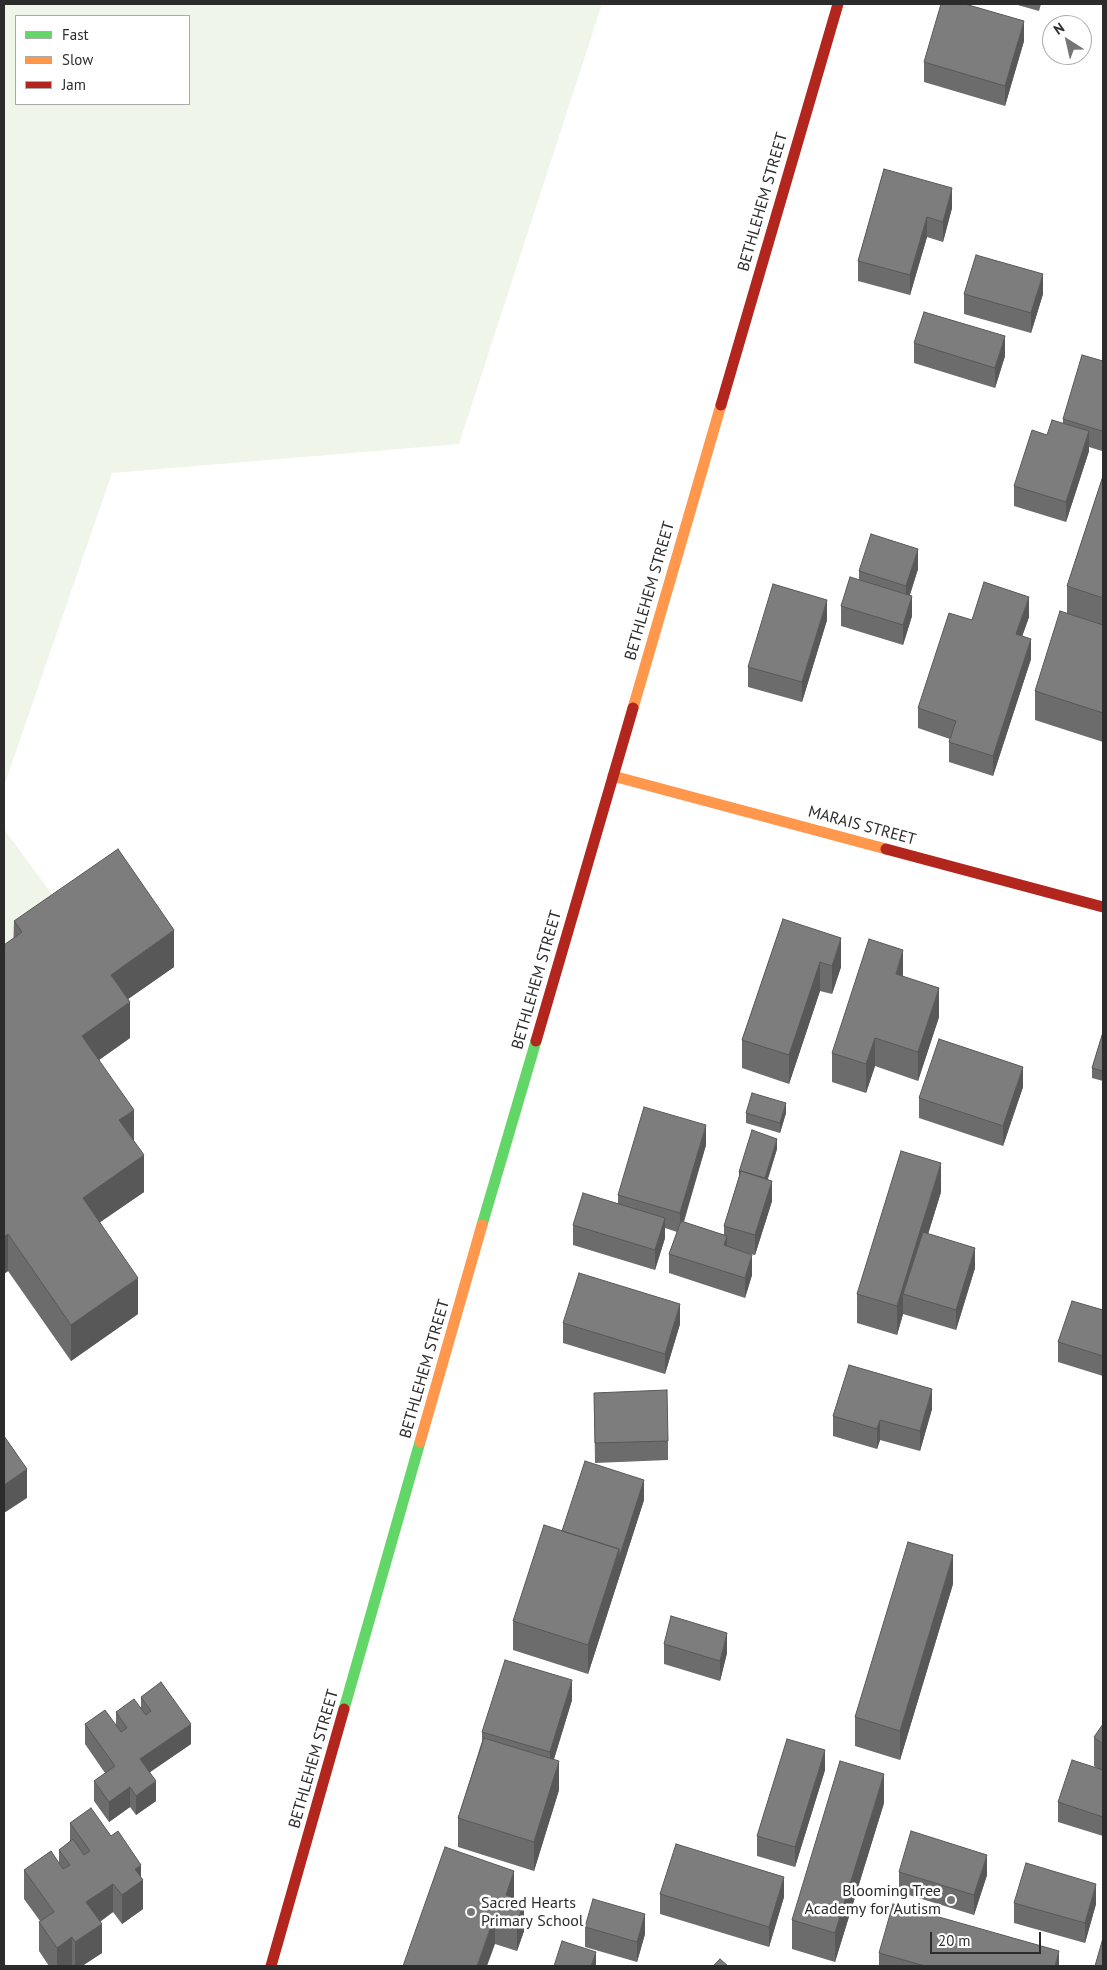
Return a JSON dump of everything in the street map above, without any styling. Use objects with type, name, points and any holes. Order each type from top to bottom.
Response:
[{"type":"main road","name":"BETHLEHEM STREET","points":[[271,1966],[476,1249],[838,4]]},
{"type":"main road","name":"MARAIS STREET","points":[[613,776],[1103,907]]},
{"type":"shaded area","points":[[4,4],[602,4],[459,444],[112,473],[4,786]]},
{"type":"shaded area","points":[[4,829],[68,916],[4,979]]},
{"type":"building","points":[[941,4],[965,4],[1024,21],[1005,86],[924,62]]},
{"type":"building","points":[[884,169],[952,188],[943,222],[927,217],[910,275],[858,261]]},
{"type":"building","points":[[976,255],[1043,274],[1031,313],[964,294]]},
{"type":"building","points":[[924,312],[1005,336],[995,368],[914,343]]},
{"type":"building","points":[[1082,355],[1103,361],[1102,431],[1063,419]]},
{"type":"building","points":[[1052,420],[1089,431],[1066,502],[1014,486],[1032,430],[1047,435]]},
{"type":"building","points":[[1103,476],[1103,598],[1067,586]]},
{"type":"building","points":[[871,534],[918,549],[906,586],[859,571]]},
{"type":"building","points":[[850,577],[912,596],[903,625],[841,606]]},
{"type":"building","points":[[984,582],[1029,597],[1016,634],[1031,639],[993,756],[949,742],[956,721],[918,708],[949,613],[972,620]]},
{"type":"building","points":[[773,584],[827,600],[802,682],[748,667]]},
{"type":"building","points":[[1060,611],[1103,625],[1103,713],[1035,691]]},
{"type":"building","points":[[118,849],[174,930],[111,975],[130,1002],[82,1036],[134,1110],[119,1120],[144,1155],[83,1198],[138,1278],[71,1325],[8,1234],[4,1237],[4,945],[22,932],[14,921]]},
{"type":"building","points":[[783,919],[841,938],[832,966],[820,962],[789,1055],[742,1040]]},
{"type":"building","points":[[869,939],[903,950],[896,974],[939,988],[918,1052],[875,1038],[866,1064],[832,1053]]},
{"type":"building","points":[[1103,1032],[1103,1071],[1092,1068]]},
{"type":"building","points":[[939,1039],[1023,1067],[1003,1126],[919,1098]]},
{"type":"building","points":[[752,1093],[786,1103],[780,1123],[746,1113]]},
{"type":"building","points":[[644,1107],[706,1125],[680,1213],[618,1195]]},
{"type":"building","points":[[752,1130],[777,1139],[765,1178],[739,1172]]},
{"type":"building","points":[[901,1151],[941,1163],[897,1306],[857,1294]]},
{"type":"building","points":[[741,1171],[772,1181],[755,1235],[724,1226]]},
{"type":"building","points":[[583,1193],[665,1218],[655,1250],[573,1225]]},
{"type":"building","points":[[681,1221],[727,1236],[724,1245],[752,1255],[745,1278],[669,1254]]},
{"type":"building","points":[[923,1232],[975,1248],[956,1310],[903,1294]]},
{"type":"building","points":[[579,1273],[680,1304],[665,1354],[563,1323]]},
{"type":"building","points":[[1072,1301],[1103,1310],[1103,1356],[1058,1342]]},
{"type":"building","points":[[849,1365],[932,1389],[920,1431],[880,1420],[877,1429],[833,1416]]},
{"type":"building","points":[[667,1390],[668,1441],[595,1443],[594,1393]]},
{"type":"building","points":[[4,1436],[27,1469],[4,1485]]},
{"type":"building","points":[[585,1461],[644,1480],[619,1558],[619,1549],[562,1531]]},
{"type":"building","points":[[544,1525],[619,1549],[588,1645],[513,1621]]},
{"type":"building","points":[[908,1542],[953,1555],[900,1731],[855,1717]]},
{"type":"building","points":[[671,1616],[727,1633],[720,1661],[664,1644]]},
{"type":"building","points":[[505,1660],[572,1680],[550,1752],[482,1732]]},
{"type":"building","points":[[161,1682],[191,1724],[140,1759],[156,1781],[136,1796],[130,1787],[109,1802],[94,1781],[115,1766],[85,1724],[105,1710],[121,1732],[127,1728],[116,1712],[134,1699],[146,1715],[151,1711],[141,1697]]},
{"type":"building","points":[[1103,1724],[1103,1744],[1094,1737]]},
{"type":"building","points":[[484,1738],[559,1761],[534,1842],[458,1818]]},
{"type":"building","points":[[787,1739],[825,1750],[795,1847],[757,1836]]},
{"type":"building","points":[[1072,1760],[1103,1770],[1103,1817],[1058,1802]]},
{"type":"building","points":[[840,1761],[884,1774],[835,1933],[792,1920]]},
{"type":"building","points":[[91,1808],[111,1836],[118,1831],[141,1865],[135,1869],[143,1880],[122,1895],[113,1884],[86,1902],[102,1924],[75,1942],[72,1937],[57,1948],[39,1922],[54,1912],[24,1870],[51,1851],[63,1869],[70,1865],[59,1850],[73,1839],[84,1855],[90,1851],[70,1823]]},
{"type":"building","points":[[911,1831],[987,1855],[974,1895],[899,1872]]},
{"type":"building","points":[[676,1844],[784,1877],[769,1927],[660,1894]]},
{"type":"building","name":"Sacred Hearts Primary School","points":[[445,1847],[514,1871],[506,1895],[524,1902],[517,1923],[495,1915],[477,1966],[403,1966]]},
{"type":"building","points":[[1026,1863],[1096,1884],[1085,1923],[1014,1903]]},
{"type":"building","points":[[593,1899],[645,1914],[637,1942],[585,1927]]},
{"type":"building","points":[[893,1904],[1059,1951],[1055,1966],[925,1966],[879,1953]]},
{"type":"building","points":[[1103,1938],[1103,1966],[1095,1966]]},
{"type":"building","points":[[562,1941],[596,1952],[591,1966],[554,1966]]},
{"type":"building","points":[[720,1959],[728,1966],[713,1966]]},
{"type":"traffic: fast","points":[[482,1225],[536,1041]]},
{"type":"traffic: fast","points":[[344,1709],[420,1442]]},
{"type":"traffic: slow","points":[[633,708],[721,405]]},
{"type":"traffic: slow","points":[[613,776],[886,849]]},
{"type":"traffic: slow","points":[[420,1442],[482,1225]]},
{"type":"traffic: jam","points":[[721,405],[838,4]]},
{"type":"traffic: jam","points":[[536,1041],[633,708]]},
{"type":"traffic: jam","points":[[886,849],[1103,907]]},
{"type":"traffic: jam","points":[[271,1966],[344,1709]]},
{"type":"place","name":"Blooming Tree Academy for Autism","points":[[951,1900]]},
{"type":"place","name":"Sacred Hearts Primary School","points":[[471,1912]]}]
